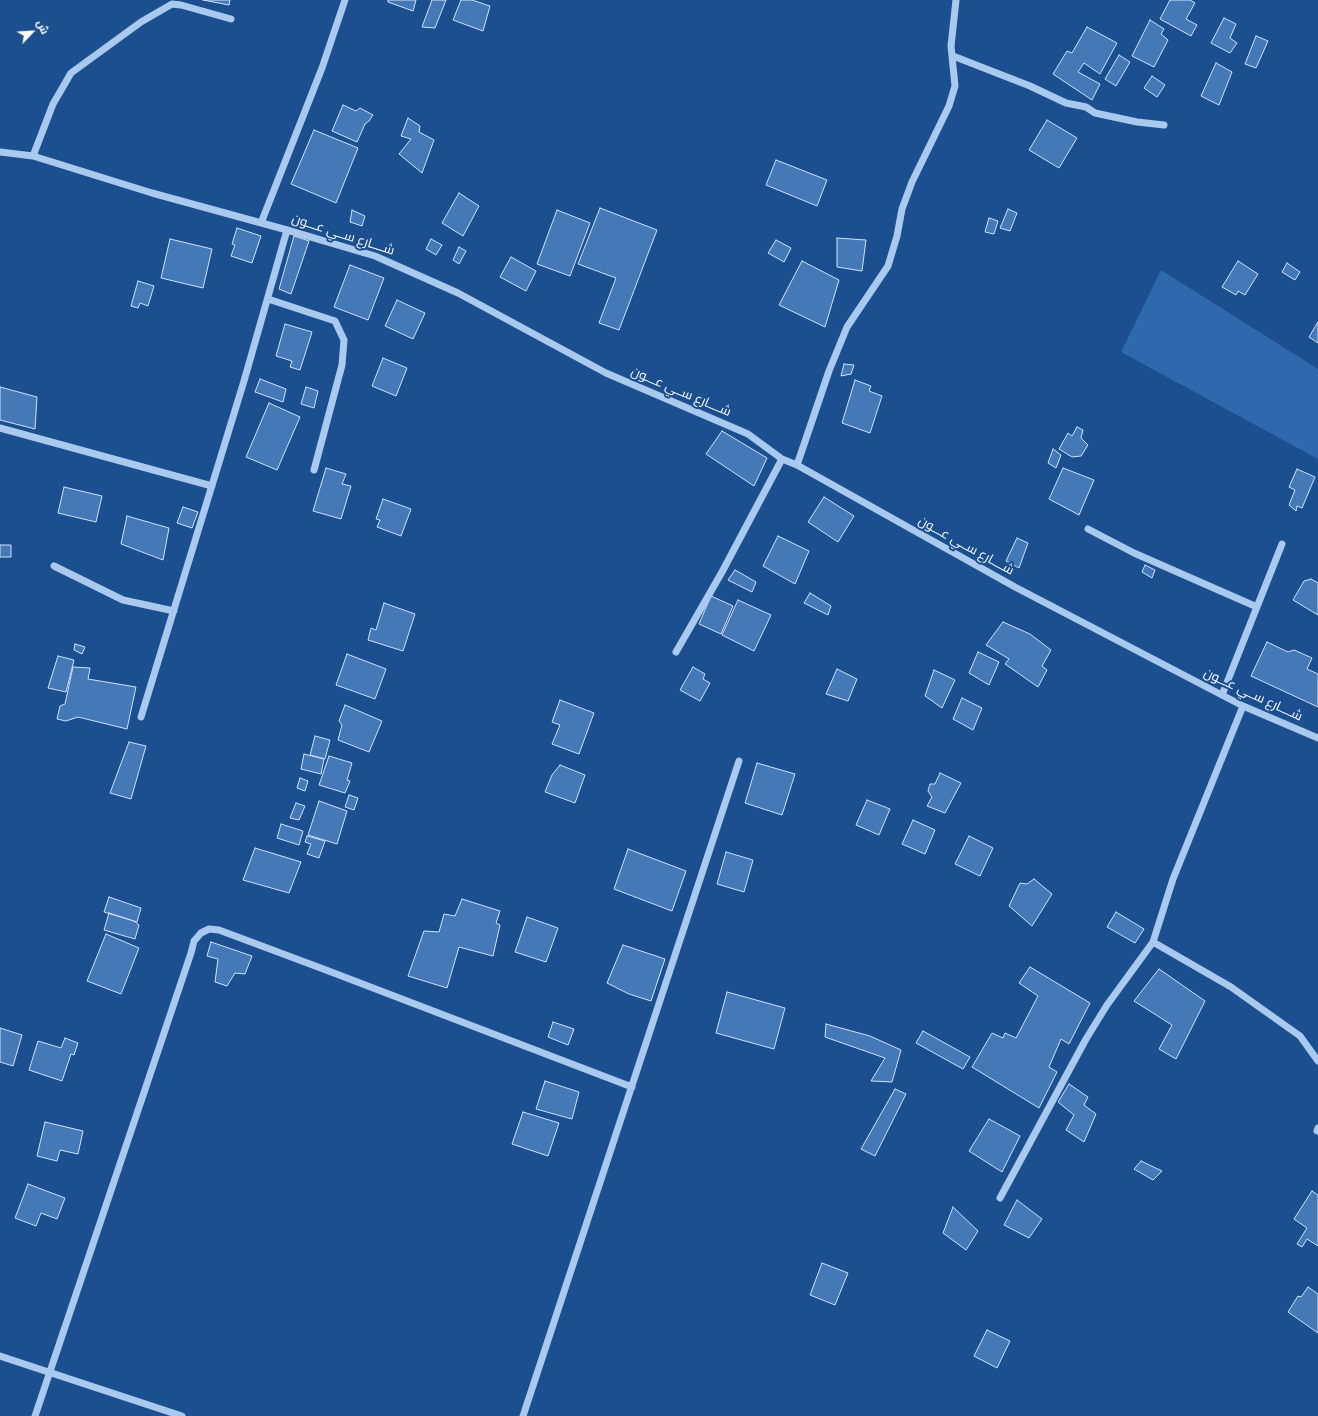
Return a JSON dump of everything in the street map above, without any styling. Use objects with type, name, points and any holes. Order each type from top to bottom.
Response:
[{"type":"street","points":[[261,223],[322,68],[345,0]]},
{"type":"street","points":[[798,465],[829,371],[846,327],[888,266],[897,236],[902,209],[912,182],[949,106],[955,86],[952,46],[956,0]]},
{"type":"street","points":[[33,156],[53,104],[72,73],[141,22],[172,4],[181,4],[231,19]]},
{"type":"street","points":[[953,56],[1030,86],[1066,103],[1086,106],[1095,113],[1137,122],[1164,125]]},
{"type":"street","name":"شــــارع ســي عـــون","points":[[0,152],[33,156],[152,193],[288,230],[375,256],[458,293],[606,373],[748,434],[782,459],[798,465],[1015,587],[1243,706],[1318,738]]},
{"type":"street","points":[[141,717],[212,486],[288,230]]},
{"type":"street","points":[[268,298],[335,321],[344,340],[342,365],[314,470]]},
{"type":"street","points":[[0,428],[212,486]]},
{"type":"street","points":[[676,652],[722,572],[782,459]]},
{"type":"street","points":[[1088,529],[1134,553],[1257,608]]},
{"type":"street","points":[[1222,695],[1282,544]]},
{"type":"street","points":[[54,566],[124,600],[174,611]]},
{"type":"street","points":[[1000,1198],[1086,1039],[1107,1005],[1153,942],[1173,880],[1243,706]]},
{"type":"street","points":[[523,1416],[739,761]]},
{"type":"street","points":[[35,1416],[184,975],[194,941],[201,933],[209,929],[219,930],[632,1087]]},
{"type":"street","points":[[1153,942],[1231,987],[1300,1036],[1318,1061]]},
{"type":"street","points":[[0,1356],[182,1416]]},
{"type":"shaded area","points":[[1161,270],[1318,369],[1318,459],[1121,352]]},
{"type":"building","points":[[203,0],[230,0],[229,5]]},
{"type":"building","points":[[388,0],[416,0],[413,11],[388,2]]},
{"type":"building","points":[[432,0],[446,0],[435,28],[422,27]]},
{"type":"building","points":[[461,0],[472,0],[490,6],[483,31],[453,20]]},
{"type":"building","points":[[1170,0],[1190,0],[1195,3],[1186,19],[1197,25],[1191,36],[1160,19]]},
{"type":"building","points":[[1224,18],[1236,24],[1230,38],[1237,43],[1230,53],[1211,43]]},
{"type":"building","points":[[1150,20],[1164,29],[1161,34],[1168,40],[1154,67],[1132,56]]},
{"type":"building","points":[[1087,27],[1117,43],[1100,74],[1084,63],[1078,72],[1100,84],[1092,100],[1053,74],[1067,51],[1072,53]]},
{"type":"building","points":[[1256,36],[1268,41],[1256,68],[1245,64]]},
{"type":"building","points":[[1119,55],[1130,62],[1116,86],[1105,79]]},
{"type":"building","points":[[1216,63],[1232,72],[1219,105],[1201,96]]},
{"type":"building","points":[[1152,76],[1165,85],[1157,97],[1144,88]]},
{"type":"building","points":[[343,105],[356,111],[360,108],[373,115],[365,124],[357,142],[332,131]]},
{"type":"building","points":[[408,118],[420,126],[419,132],[434,140],[422,173],[399,154],[411,139],[401,136]]},
{"type":"building","points":[[1047,120],[1077,138],[1059,168],[1029,150]]},
{"type":"building","points":[[314,130],[358,148],[336,203],[291,184]]},
{"type":"building","points":[[776,160],[827,180],[817,206],[766,185]]},
{"type":"building","points":[[459,193],[479,206],[463,236],[442,223]]},
{"type":"building","points":[[600,208],[657,230],[619,330],[599,323],[616,278],[578,264]]},
{"type":"building","points":[[1008,209],[1017,213],[1010,231],[1000,228]]},
{"type":"building","points":[[352,210],[365,216],[362,226],[350,222]]},
{"type":"building","points":[[557,210],[590,223],[570,276],[537,264]]},
{"type":"building","points":[[989,218],[998,221],[994,234],[985,232]]},
{"type":"building","points":[[237,228],[261,236],[252,263],[231,256],[235,245],[232,244]]},
{"type":"building","points":[[294,236],[309,241],[291,294],[279,289]]},
{"type":"building","points":[[837,238],[866,240],[862,271],[837,267]]},
{"type":"building","points":[[170,239],[212,249],[203,288],[161,278]]},
{"type":"building","points":[[431,239],[442,245],[436,255],[426,249]]},
{"type":"building","points":[[776,240],[791,248],[784,262],[768,253]]},
{"type":"building","points":[[459,247],[466,251],[459,264],[453,260]]},
{"type":"building","points":[[511,257],[536,271],[526,291],[500,277]]},
{"type":"building","points":[[802,261],[839,280],[825,327],[779,305]]},
{"type":"building","points":[[1238,261],[1258,274],[1245,295],[1238,291],[1236,295],[1222,287]]},
{"type":"building","points":[[1287,263],[1300,272],[1295,280],[1282,272]]},
{"type":"building","points":[[350,265],[384,278],[368,320],[334,307]]},
{"type":"building","points":[[138,281],[154,286],[148,306],[140,303],[138,308],[131,306]]},
{"type":"building","points":[[397,300],[425,313],[413,339],[385,326]]},
{"type":"building","points":[[1318,322],[1318,343],[1309,337]]},
{"type":"building","points":[[285,324],[312,332],[300,370],[290,367],[292,361],[276,356]]},
{"type":"building","points":[[383,358],[407,368],[396,396],[372,386]]},
{"type":"building","points":[[844,364],[854,365],[851,374],[841,376]]},
{"type":"building","points":[[260,379],[286,389],[283,402],[255,392]]},
{"type":"building","points":[[855,380],[871,386],[869,391],[882,396],[870,433],[842,423]]},
{"type":"building","points":[[0,387],[37,397],[35,429],[0,420]]},
{"type":"building","points":[[306,387],[318,391],[314,408],[301,404]]},
{"type":"building","points":[[269,403],[300,417],[277,470],[246,457]]},
{"type":"building","points":[[1077,427],[1083,430],[1081,438],[1088,445],[1081,456],[1072,457],[1059,449],[1068,433],[1072,436]]},
{"type":"building","points":[[722,431],[767,458],[754,486],[706,454]]},
{"type":"building","points":[[1053,449],[1061,455],[1056,468],[1048,463]]},
{"type":"building","points":[[326,468],[346,474],[342,484],[351,486],[341,519],[313,511]]},
{"type":"building","points":[[1063,468],[1094,480],[1079,515],[1049,499]]},
{"type":"building","points":[[1297,469],[1315,477],[1302,508],[1297,506],[1296,511],[1289,505],[1295,490],[1289,487]]},
{"type":"building","points":[[64,487],[102,496],[96,522],[58,513]]},
{"type":"building","points":[[824,497],[854,516],[838,542],[808,522]]},
{"type":"building","points":[[383,499],[411,509],[401,536],[377,527],[380,520],[376,519]]},
{"type":"building","points":[[183,507],[198,512],[192,528],[177,523]]},
{"type":"building","points":[[127,516],[169,528],[163,560],[121,544]]},
{"type":"building","points":[[778,536],[809,551],[795,584],[763,566]]},
{"type":"building","points":[[1017,538],[1028,543],[1019,568],[1006,561]]},
{"type":"building","points":[[0,545],[11,545],[11,557],[0,557]]},
{"type":"building","points":[[1145,565],[1155,570],[1152,578],[1142,572]]},
{"type":"building","points":[[735,570],[756,582],[752,592],[728,580]]},
{"type":"building","points":[[1311,579],[1318,583],[1318,615],[1293,600],[1304,581]]},
{"type":"building","points":[[810,593],[831,606],[828,615],[804,603]]},
{"type":"building","points":[[711,596],[733,606],[721,634],[699,624]]},
{"type":"building","points":[[738,600],[771,615],[754,651],[722,635]]},
{"type":"building","points":[[384,603],[415,614],[403,651],[368,640],[371,628],[376,630]]},
{"type":"building","points":[[1003,622],[1030,634],[1051,650],[1042,666],[1047,670],[1038,687],[1005,664],[1009,659],[986,645]]},
{"type":"building","points":[[1267,642],[1288,652],[1294,650],[1312,658],[1307,669],[1318,674],[1318,707],[1251,676]]},
{"type":"building","points":[[75,644],[85,647],[82,654],[74,650]]},
{"type":"building","points":[[978,652],[999,662],[989,685],[969,673]]},
{"type":"building","points":[[347,654],[386,669],[375,699],[336,685]]},
{"type":"building","points":[[58,656],[74,660],[66,692],[48,688]]},
{"type":"building","points":[[73,667],[90,668],[88,679],[136,687],[127,729],[78,717],[66,721],[57,719],[60,706],[65,704]]},
{"type":"building","points":[[693,667],[705,674],[703,679],[710,683],[700,701],[680,690]]},
{"type":"building","points":[[837,669],[857,679],[848,701],[826,694]]},
{"type":"building","points":[[934,670],[955,680],[942,708],[925,696]]},
{"type":"building","points":[[962,698],[982,708],[973,730],[953,719]]},
{"type":"building","points":[[560,700],[594,713],[579,754],[552,744],[560,725],[552,722]]},
{"type":"building","points":[[345,705],[382,721],[369,752],[338,740],[342,725],[339,721]]},
{"type":"building","points":[[315,736],[330,740],[325,759],[310,755]]},
{"type":"building","points":[[129,742],[146,746],[131,799],[110,793]]},
{"type":"building","points":[[304,754],[324,759],[321,774],[301,769]]},
{"type":"building","points":[[329,756],[352,763],[347,780],[350,781],[345,793],[319,785]]},
{"type":"building","points":[[757,763],[795,774],[782,815],[745,803]]},
{"type":"building","points":[[560,765],[585,775],[575,803],[545,792],[552,775]]},
{"type":"building","points":[[940,773],[961,783],[945,813],[927,806],[932,797],[928,791],[930,784],[935,784]]},
{"type":"building","points":[[300,778],[308,781],[305,791],[297,788]]},
{"type":"building","points":[[349,795],[358,798],[354,810],[345,807]]},
{"type":"building","points":[[867,800],[890,809],[879,835],[856,825]]},
{"type":"building","points":[[319,801],[347,811],[337,844],[308,835]]},
{"type":"building","points":[[296,803],[305,806],[299,820],[290,818]]},
{"type":"building","points":[[913,820],[935,830],[925,854],[902,844]]},
{"type":"building","points":[[281,824],[303,831],[299,845],[277,838]]},
{"type":"building","points":[[307,836],[325,841],[319,858],[307,854],[311,844],[305,842]]},
{"type":"building","points":[[969,836],[993,848],[980,876],[955,864]]},
{"type":"building","points":[[255,848],[301,862],[289,893],[243,880]]},
{"type":"building","points":[[628,849],[686,871],[672,911],[614,889]]},
{"type":"building","points":[[726,852],[753,860],[744,892],[717,884]]},
{"type":"building","points":[[1034,879],[1052,894],[1032,926],[1009,906],[1020,883],[1027,884]]},
{"type":"building","points":[[109,897],[141,908],[137,922],[104,912]]},
{"type":"building","points":[[462,899],[500,911],[496,923],[500,925],[493,956],[459,947],[447,988],[408,976],[424,931],[439,932],[444,914],[455,916]]},
{"type":"building","points":[[1116,912],[1144,929],[1135,943],[1107,927]]},
{"type":"building","points":[[109,913],[134,921],[139,925],[135,939],[104,930]]},
{"type":"building","points":[[527,917],[558,928],[546,962],[515,952]]},
{"type":"building","points":[[106,934],[139,948],[121,994],[87,981]]},
{"type":"building","points":[[211,942],[252,956],[245,974],[235,973],[227,986],[215,982],[218,959],[207,956]]},
{"type":"building","points":[[623,945],[665,959],[651,1001],[629,994],[607,983]]},
{"type":"building","points":[[1030,967],[1090,1003],[1069,1044],[1061,1039],[1049,1067],[1057,1072],[1039,1108],[972,1067],[992,1033],[1003,1038],[1005,1033],[1016,1038],[1038,996],[1019,983]]},
{"type":"building","points":[[1159,969],[1205,1001],[1176,1059],[1159,1049],[1172,1025],[1134,1001]]},
{"type":"building","points":[[727,992],[785,1008],[774,1049],[716,1033]]},
{"type":"building","points":[[553,1022],[574,1029],[568,1045],[548,1037]]},
{"type":"building","points":[[826,1024],[870,1036],[901,1050],[892,1082],[871,1081],[885,1058],[825,1037]]},
{"type":"building","points":[[0,1028],[22,1035],[13,1066],[0,1062]]},
{"type":"building","points":[[923,1031],[970,1057],[963,1069],[916,1043]]},
{"type":"building","points":[[65,1038],[78,1043],[74,1055],[71,1054],[62,1081],[29,1070],[38,1041],[61,1048]]},
{"type":"building","points":[[545,1081],[579,1092],[572,1119],[536,1109]]},
{"type":"building","points":[[1069,1084],[1088,1097],[1084,1105],[1096,1114],[1084,1142],[1066,1130],[1074,1115],[1058,1102]]},
{"type":"building","points":[[895,1089],[906,1094],[875,1156],[861,1149]]},
{"type":"building","points":[[523,1112],[559,1123],[548,1156],[512,1144]]},
{"type":"building","points":[[989,1119],[1020,1136],[1002,1172],[969,1151]]},
{"type":"building","points":[[45,1122],[83,1131],[78,1154],[60,1150],[57,1161],[37,1156]]},
{"type":"building","points":[[1141,1161],[1162,1171],[1153,1180],[1134,1169]]},
{"type":"building","points":[[28,1184],[65,1198],[57,1219],[41,1213],[36,1226],[15,1218]]},
{"type":"building","points":[[1312,1191],[1318,1195],[1318,1246],[1307,1239],[1302,1247],[1297,1244],[1307,1228],[1294,1219]]},
{"type":"building","points":[[1017,1200],[1042,1219],[1029,1238],[1004,1225]]},
{"type":"building","points":[[953,1207],[978,1231],[966,1250],[943,1233]]},
{"type":"building","points":[[822,1263],[848,1273],[835,1305],[810,1295]]},
{"type":"building","points":[[1308,1287],[1318,1294],[1318,1333],[1288,1312],[1298,1296],[1301,1297]]},
{"type":"building","points":[[987,1330],[1010,1341],[997,1368],[974,1356]]}]
